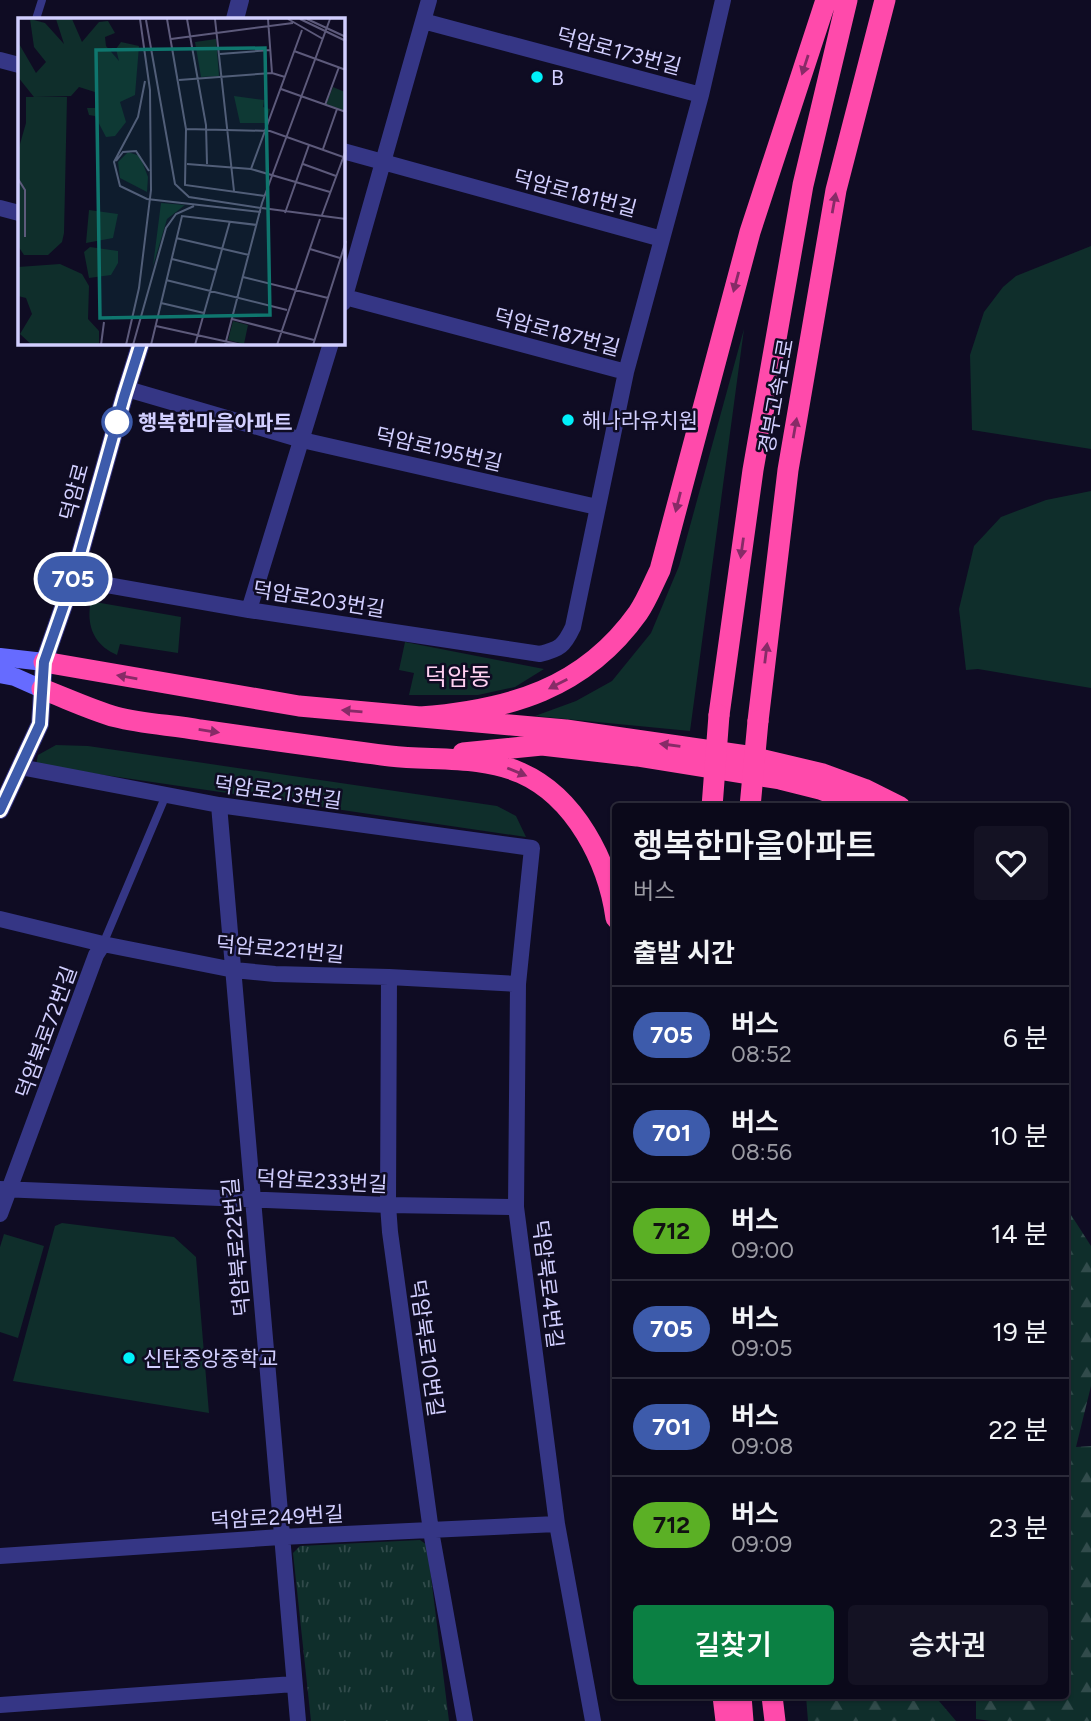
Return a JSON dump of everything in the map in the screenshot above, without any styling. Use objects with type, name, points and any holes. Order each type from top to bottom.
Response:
[{"type":"highway","points":[[420,717],[506,704],[565,682],[614,642],[639,610],[663,559],[750,232],[827,0]]},
{"type":"highway","name":"경부고속도로","points":[[712,803],[719,715],[753,470],[800,199],[847,0]]},
{"type":"highway","name":"경부고속도로","points":[[750,803],[788,470],[836,190],[885,0]]},
{"type":"highway","points":[[44,662],[299,706],[566,730],[775,761],[843,781],[891,803]]},
{"type":"highway","points":[[42,689],[117,717],[402,758],[493,764],[520,772],[544,786],[566,807],[598,855],[612,899]]},
{"type":"highway","points":[[402,758],[446,756],[517,747],[567,747],[780,779],[820,789],[857,803]]},
{"type":"highway","points":[[723,1699],[726,1721]]},
{"type":"highway","points":[[741,1699],[743,1721]]},
{"type":"highway","points":[[772,1699],[775,1721]]},
{"type":"highway","points":[[782,1699],[783,1721]]},
{"type":"main road","points":[[0,657],[44,662]]},
{"type":"main road","points":[[0,674],[15,677],[42,689]]},
{"type":"street","points":[[235,18],[240,0]]},
{"type":"street","points":[[345,296],[429,0]]},
{"type":"street","points":[[701,94],[723,0]]},
{"type":"street","name":"덕암로173번길","points":[[423,21],[701,94],[662,239]]},
{"type":"street","points":[[0,60],[18,65]]},
{"type":"street","name":"덕암로181번길","points":[[345,152],[662,239]]},
{"type":"street","points":[[0,208],[18,213]]},
{"type":"street","points":[[626,372],[662,239]]},
{"type":"street","name":"덕암로187번길","points":[[345,300],[626,372],[597,507]]},
{"type":"street","name":"덕암로","points":[[0,810],[40,724],[44,662],[73,579],[140,345]]},
{"type":"street","points":[[248,610],[330,345]]},
{"type":"street","name":"덕암로195번길","points":[[127,389],[302,440],[597,507]]},
{"type":"street","name":"덕암로203번길","points":[[73,579],[248,610],[540,654],[558,650],[568,639],[573,627],[597,507]]},
{"type":"street","name":"덕암로213번길","points":[[20,767],[219,805],[532,848]]},
{"type":"street","name":"덕암북로22번길","points":[[219,805],[298,1721]]},
{"type":"street","name":"덕암북로4번길","points":[[532,848],[519,984],[516,1207],[557,1524],[593,1721]]},
{"type":"street","name":"덕암로221번길","points":[[0,919],[103,944],[234,970],[519,984]]},
{"type":"street","name":"덕암북로72번길","points":[[0,1214],[5,1189],[96,955],[103,944]]},
{"type":"street","name":"덕암북로10번길","points":[[389,977],[388,1205],[431,1531],[466,1721]]},
{"type":"street","name":"덕암로233번길","points":[[5,1189],[388,1205],[516,1207]]},
{"type":"street","name":"덕암로249번길","points":[[0,1556],[281,1536],[557,1524]]},
{"type":"street","points":[[0,1705],[294,1685]]},
{"type":"lane","points":[[36,18],[42,0]]},
{"type":"lane","points":[[103,944],[166,795]]},
{"type":"green space","points":[[1091,246],[1091,449],[972,430],[970,355],[984,312],[1003,287],[1016,276]]},
{"type":"green space","points":[[744,329],[690,731],[535,716],[576,701],[612,681],[651,633],[679,566]]},
{"type":"green space","points":[[1091,491],[1091,688],[978,669],[966,670],[959,609],[974,546],[1001,517],[1046,500]]},
{"type":"green space","points":[[95,602],[181,617],[178,653],[120,644],[117,655],[110,651],[94,636],[89,614],[90,606]]},
{"type":"green space","points":[[405,642],[544,669],[515,687],[478,695],[409,695],[414,673],[399,670]]},
{"type":"green space","points":[[56,745],[88,746],[497,806],[516,816],[526,837],[36,765],[38,755]]},
{"type":"green space","points":[[1069,1212],[1091,1246],[1091,1386],[1076,1447],[1091,1446],[1091,1721],[976,1719],[976,1699],[1069,1699]]},
{"type":"green space","points":[[62,1223],[174,1237],[196,1257],[209,1413],[13,1381],[55,1226]]},
{"type":"green space","points":[[4,1234],[44,1246],[18,1338],[0,1332],[0,1247]]},
{"type":"green space","points":[[420,1540],[427,1545],[449,1721],[311,1721],[293,1553],[300,1546]]},
{"type":"green space","points":[[806,1699],[939,1699],[956,1721],[808,1721]]},
{"type":"bus line","name":"705","points":[[0,810],[40,724],[44,662],[73,579],[140,345]]},
{"type":"place","name":"B","points":[[537,77]]},
{"type":"place","name":"해나라유치원","points":[[568,420]]},
{"type":"place","name":"행복한마을아파트","points":[[117,422]]},
{"type":"place","name":"신탄중앙중학교","points":[[129,1358]]},
{"type":"district","name":"덕암동","points":[[458,676]]}]
